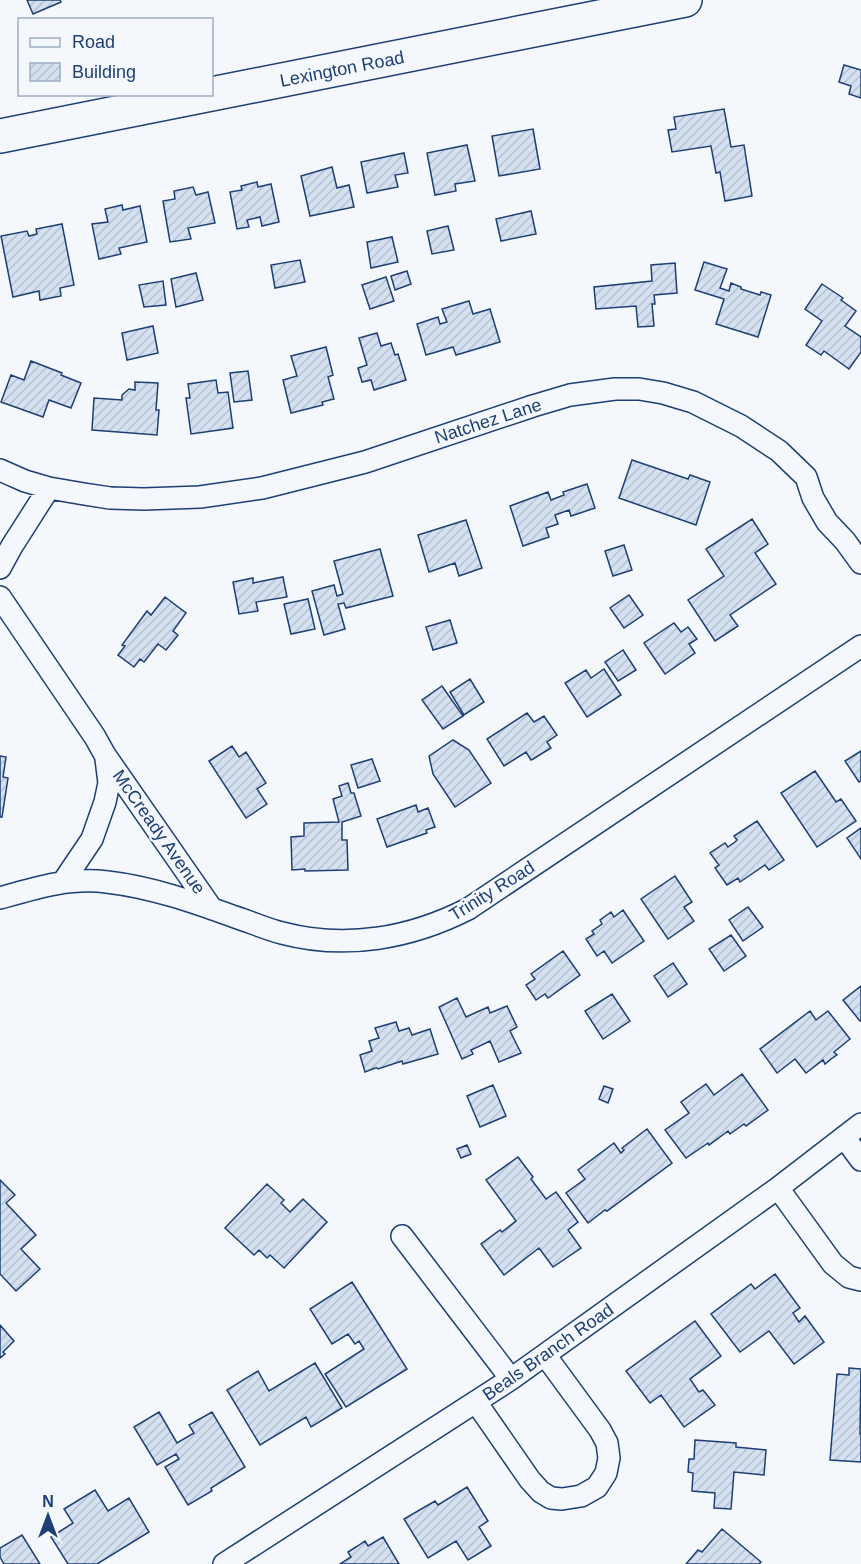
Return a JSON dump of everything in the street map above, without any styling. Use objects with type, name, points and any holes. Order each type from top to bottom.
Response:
[{"type":"main road","name":"Lexington Road","points":[[213,94],[685,0]]},
{"type":"main road","name":"Lexington Road","points":[[0,136],[201,96]]},
{"type":"street","name":"Natchez Lane","points":[[0,470],[49,488],[110,498],[200,497],[262,488],[365,462],[570,395],[615,389],[639,389],[693,402],[741,426],[778,451],[806,477],[813,498],[827,522],[861,563]]},
{"type":"street","points":[[0,568],[49,488]]},
{"type":"street","name":"McCready Avenue","points":[[0,597],[105,755],[212,909]]},
{"type":"street","name":"Trinity Road","points":[[0,898],[63,882],[105,881],[145,888],[282,933],[304,938],[348,941],[395,936],[422,929],[468,909],[861,646]]},
{"type":"street","name":"McCready Avenue","points":[[63,882],[92,839],[105,802],[109,783],[105,755]]},
{"type":"street","name":"Beals Branch Road","points":[[224,1564],[246,1558],[511,1379],[778,1188],[861,1124]]},
{"type":"street","points":[[843,1137],[861,1160]]},
{"type":"street","points":[[778,1188],[834,1264],[849,1277],[861,1280]]},
{"type":"street","points":[[402,1236],[511,1379]]},
{"type":"street","points":[[476,1402],[530,1480],[541,1492],[551,1498],[562,1500],[581,1496],[597,1487],[606,1473],[609,1458],[606,1443],[600,1430],[545,1355]]},
{"type":"building","points":[[27,0],[60,0],[61,2],[33,14]]},
{"type":"building","points":[[844,65],[861,70],[861,98],[849,94],[851,86],[839,82]]},
{"type":"building","points":[[724,109],[731,147],[744,145],[752,196],[725,201],[720,172],[716,173],[711,146],[672,152],[668,130],[676,129],[674,117]]},
{"type":"building","points":[[533,129],[540,169],[499,176],[492,136]]},
{"type":"building","points":[[467,145],[475,181],[455,184],[456,191],[435,195],[427,153]]},
{"type":"building","points":[[404,153],[408,173],[395,175],[398,187],[367,193],[361,162]]},
{"type":"building","points":[[332,167],[337,188],[349,185],[354,207],[310,216],[301,176]]},
{"type":"building","points":[[257,182],[258,187],[271,184],[279,222],[262,226],[260,217],[247,220],[249,227],[237,229],[230,192],[242,190],[241,186]]},
{"type":"building","points":[[193,187],[196,195],[208,192],[215,223],[188,228],[191,239],[170,242],[163,201],[175,199],[174,191]]},
{"type":"building","points":[[122,205],[123,210],[140,206],[147,242],[119,248],[121,254],[99,259],[92,224],[108,222],[105,209]]},
{"type":"building","points":[[531,211],[536,234],[501,241],[496,219]]},
{"type":"building","points":[[62,224],[74,285],[60,288],[61,296],[40,300],[39,291],[13,297],[1,236],[27,231],[29,236],[37,234],[36,229]]},
{"type":"building","points":[[448,226],[454,250],[432,254],[427,231]]},
{"type":"building","points":[[392,237],[398,262],[371,268],[367,242]]},
{"type":"building","points":[[300,260],[305,282],[275,288],[271,265]]},
{"type":"building","points":[[704,262],[727,269],[720,288],[729,291],[731,283],[760,295],[761,292],[771,295],[758,337],[716,324],[724,299],[695,290]]},
{"type":"building","points":[[675,263],[677,293],[654,295],[655,304],[652,304],[654,326],[638,327],[636,306],[596,309],[594,287],[652,281],[651,265]]},
{"type":"building","points":[[407,271],[411,284],[395,290],[391,276]]},
{"type":"building","points":[[196,273],[203,300],[176,307],[171,279]]},
{"type":"building","points":[[386,277],[394,301],[370,309],[362,285]]},
{"type":"building","points":[[163,281],[166,305],[144,307],[139,285]]},
{"type":"building","points":[[822,284],[843,298],[841,300],[856,311],[845,326],[861,337],[861,352],[849,369],[824,351],[821,355],[806,345],[822,321],[805,309]]},
{"type":"building","points":[[469,301],[473,314],[490,309],[500,342],[456,355],[453,347],[426,355],[417,324],[438,317],[440,324],[447,322],[442,309]]},
{"type":"building","points":[[153,326],[158,353],[127,360],[122,333]]},
{"type":"building","points":[[377,333],[381,346],[391,343],[395,355],[398,354],[406,380],[374,390],[371,380],[362,382],[358,368],[367,365],[359,338]]},
{"type":"building","points":[[326,347],[333,375],[328,377],[334,399],[322,402],[323,405],[291,413],[283,380],[297,376],[291,356]]},
{"type":"building","points":[[31,361],[81,383],[71,408],[49,400],[43,417],[1,402],[11,375],[24,380]]},
{"type":"building","points":[[248,371],[252,400],[234,402],[230,373]]},
{"type":"building","points":[[216,380],[218,393],[228,392],[233,428],[191,434],[186,398],[190,398],[188,384]]},
{"type":"building","points":[[135,382],[158,383],[157,435],[92,430],[94,398],[122,400],[122,395],[129,389],[135,390]]},
{"type":"building","points":[[632,460],[688,479],[690,475],[710,482],[696,525],[619,498]]},
{"type":"building","points":[[587,484],[595,508],[571,516],[569,510],[555,515],[558,524],[546,528],[549,537],[523,546],[510,506],[548,492],[551,500],[564,495],[563,492]]},
{"type":"building","points":[[752,519],[768,544],[755,553],[776,584],[730,615],[738,626],[715,641],[688,600],[724,576],[706,549]]},
{"type":"building","points":[[466,520],[482,568],[459,576],[455,563],[429,572],[418,535]]},
{"type":"building","points":[[624,545],[632,570],[613,576],[605,551]]},
{"type":"building","points":[[380,549],[393,596],[346,608],[344,603],[338,604],[345,629],[324,635],[312,591],[334,585],[337,596],[343,594],[334,561]]},
{"type":"building","points":[[283,577],[287,597],[256,602],[258,611],[239,614],[233,582],[253,578],[253,583]]},
{"type":"building","points":[[629,595],[643,615],[624,628],[610,608]]},
{"type":"building","points":[[165,597],[186,613],[173,631],[178,635],[166,650],[158,644],[144,662],[140,659],[134,667],[118,655],[125,646],[122,645],[147,611],[151,615]]},
{"type":"building","points":[[308,599],[315,629],[291,634],[284,604]]},
{"type":"building","points":[[450,620],[457,643],[433,650],[426,627]]},
{"type":"building","points":[[674,623],[681,632],[688,627],[697,639],[689,644],[695,653],[665,674],[644,643]]},
{"type":"building","points":[[623,650],[636,670],[618,681],[605,662]]},
{"type":"building","points":[[604,669],[621,695],[587,717],[565,683],[586,670],[591,678]]},
{"type":"building","points":[[470,679],[484,702],[464,715],[450,692]]},
{"type":"building","points":[[442,686],[463,716],[443,729],[422,700]]},
{"type":"building","points":[[527,713],[534,722],[544,716],[557,735],[547,742],[551,748],[533,759],[531,760],[526,752],[504,766],[487,739]]},
{"type":"building","points":[[453,740],[469,750],[491,783],[455,807],[433,774],[429,756]]},
{"type":"building","points":[[232,746],[239,757],[246,752],[266,783],[257,789],[267,804],[246,818],[209,761]]},
{"type":"building","points":[[861,751],[861,781],[859,782],[845,761]]},
{"type":"building","points":[[0,756],[6,757],[3,777],[8,778],[2,817],[0,817]]},
{"type":"building","points":[[372,759],[380,781],[358,788],[351,765]]},
{"type":"building","points":[[815,771],[836,802],[841,799],[856,821],[817,847],[781,793]]},
{"type":"building","points":[[348,783],[351,793],[354,793],[361,816],[342,822],[342,840],[347,840],[348,870],[292,870],[291,837],[304,836],[304,823],[339,822],[333,799],[342,796],[339,786]]},
{"type":"building","points":[[416,805],[418,812],[428,808],[435,827],[426,830],[427,833],[387,847],[377,819]]},
{"type":"building","points":[[757,821],[784,860],[769,870],[765,865],[740,882],[738,878],[727,885],[715,868],[719,865],[710,853],[725,843],[728,847],[737,840],[734,836]]},
{"type":"building","points":[[861,828],[861,859],[847,838]]},
{"type":"building","points":[[675,876],[692,902],[684,907],[694,921],[668,939],[641,899]]},
{"type":"building","points":[[748,907],[763,927],[743,941],[729,920]]},
{"type":"building","points":[[623,910],[644,941],[612,963],[604,951],[597,956],[586,939],[594,934],[592,931],[602,924],[600,920],[611,912],[614,917]]},
{"type":"building","points":[[731,935],[746,956],[724,971],[709,949]]},
{"type":"building","points":[[563,951],[580,975],[548,998],[545,994],[536,1000],[526,985],[535,979],[531,974]]},
{"type":"building","points":[[673,963],[687,984],[668,997],[654,976]]},
{"type":"building","points":[[861,986],[861,1021],[860,1021],[843,1000]]},
{"type":"building","points":[[612,994],[630,1021],[603,1039],[585,1011]]},
{"type":"building","points":[[457,998],[466,1017],[488,1007],[490,1013],[507,1006],[517,1027],[510,1031],[521,1053],[499,1062],[490,1041],[471,1050],[473,1054],[462,1059],[439,1007]]},
{"type":"building","points":[[810,1011],[816,1020],[828,1011],[850,1039],[834,1052],[837,1055],[825,1064],[823,1060],[806,1073],[795,1059],[777,1073],[760,1049]]},
{"type":"building","points":[[396,1022],[399,1031],[409,1028],[412,1035],[430,1029],[438,1054],[403,1064],[402,1061],[365,1072],[360,1055],[372,1051],[369,1041],[379,1038],[375,1028]]},
{"type":"building","points":[[742,1074],[768,1110],[746,1126],[744,1124],[730,1134],[728,1131],[686,1158],[665,1130],[689,1113],[681,1102],[706,1084],[714,1095]]},
{"type":"building","points":[[493,1085],[506,1116],[480,1127],[467,1096]]},
{"type":"building","points":[[604,1086],[613,1089],[608,1103],[599,1099]]},
{"type":"building","points":[[647,1129],[672,1163],[588,1223],[566,1193],[585,1179],[578,1170],[614,1143],[621,1153],[624,1150],[622,1148]]},
{"type":"building","points":[[467,1145],[471,1154],[461,1158],[457,1149]]},
{"type":"building","points":[[518,1157],[546,1199],[556,1192],[578,1222],[568,1230],[581,1248],[553,1267],[539,1248],[504,1275],[481,1244],[516,1221],[486,1180]]},
{"type":"building","points":[[0,1180],[15,1195],[6,1203],[36,1235],[21,1249],[40,1269],[16,1291],[0,1274]]},
{"type":"building","points":[[267,1184],[284,1200],[281,1203],[290,1212],[303,1199],[327,1222],[284,1268],[270,1255],[267,1258],[259,1250],[254,1255],[225,1228]]},
{"type":"building","points":[[775,1274],[800,1308],[793,1313],[799,1322],[805,1316],[824,1342],[794,1364],[769,1331],[740,1352],[711,1314],[751,1284],[755,1289]]},
{"type":"building","points":[[352,1282],[407,1369],[346,1407],[325,1374],[364,1349],[359,1341],[355,1344],[348,1334],[332,1344],[310,1309]]},
{"type":"building","points":[[695,1321],[721,1356],[690,1379],[699,1392],[703,1390],[715,1405],[684,1427],[661,1395],[650,1403],[626,1371]]},
{"type":"building","points":[[0,1325],[14,1341],[0,1358]]},
{"type":"building","points":[[315,1363],[342,1408],[311,1427],[306,1417],[260,1445],[227,1390],[258,1371],[269,1391]]},
{"type":"building","points":[[849,1368],[861,1369],[861,1462],[830,1460],[837,1374],[849,1375]]},
{"type":"building","points":[[159,1412],[177,1443],[194,1433],[189,1425],[212,1412],[245,1467],[188,1505],[165,1467],[179,1459],[176,1454],[157,1465],[134,1427]]},
{"type":"building","points":[[695,1440],[736,1443],[736,1447],[766,1450],[764,1475],[734,1472],[731,1509],[714,1508],[715,1493],[692,1491],[693,1473],[688,1472],[689,1459],[694,1459]]},
{"type":"building","points":[[467,1487],[488,1521],[479,1527],[491,1546],[468,1560],[456,1541],[428,1558],[404,1519],[435,1501],[438,1505]]},
{"type":"building","points":[[95,1490],[108,1511],[129,1498],[149,1532],[97,1564],[68,1564],[51,1537],[73,1523],[64,1509]]},
{"type":"building","points":[[722,1529],[761,1562],[759,1564],[686,1564],[698,1550],[702,1552]]},
{"type":"building","points":[[22,1535],[40,1564],[4,1564],[0,1557],[0,1548]]},
{"type":"building","points":[[383,1537],[399,1564],[340,1564],[351,1557],[348,1552],[365,1541],[368,1546]]}]
